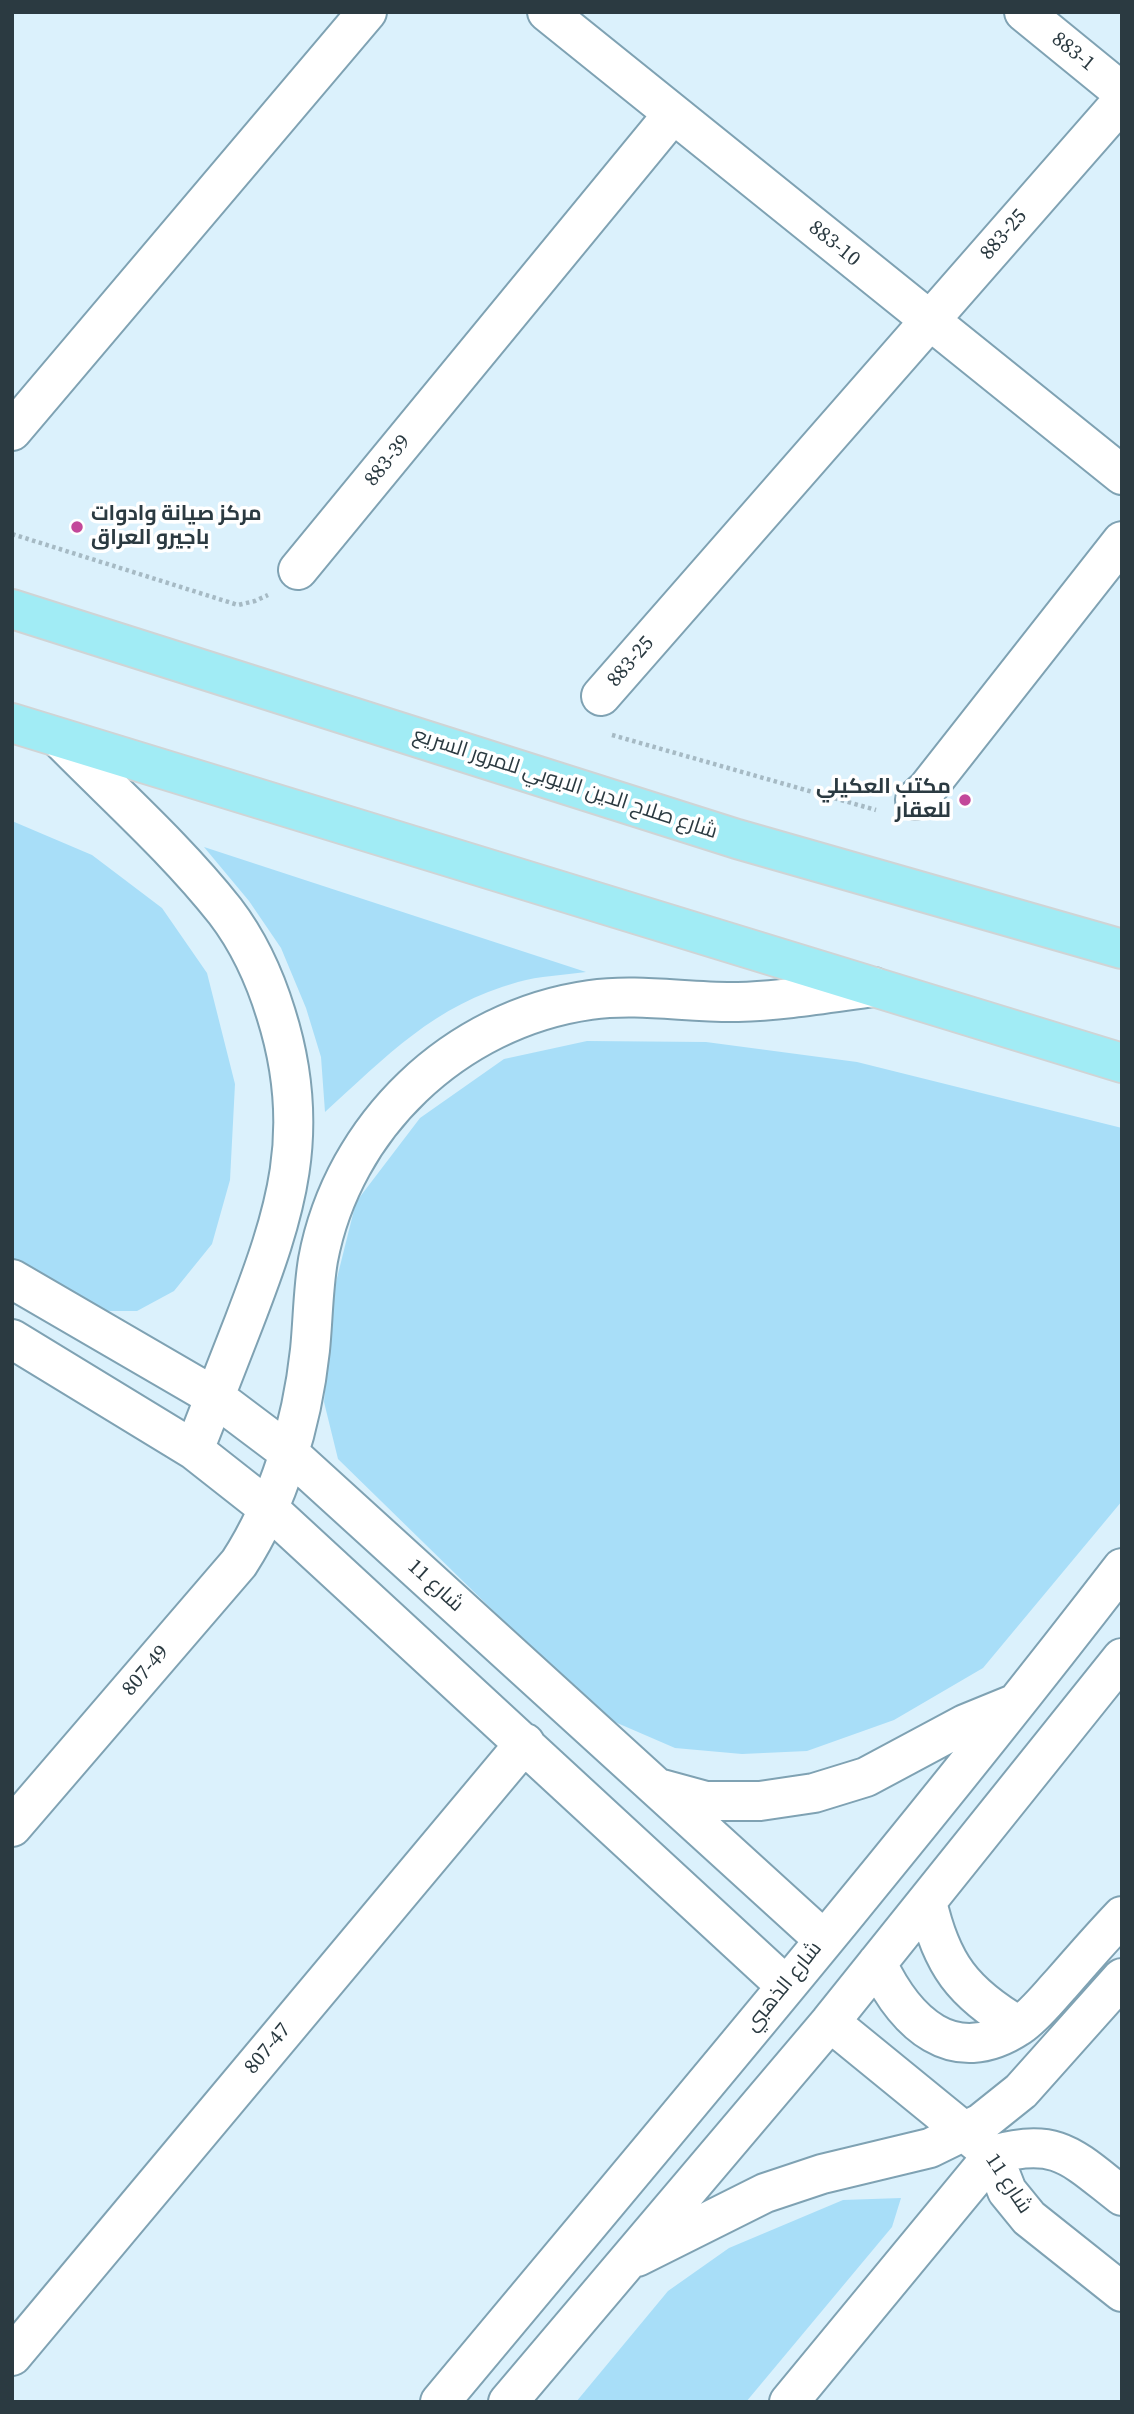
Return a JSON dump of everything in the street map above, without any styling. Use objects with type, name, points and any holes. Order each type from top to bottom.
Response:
[{"type":"main road","name":"شارع صلاح الدين الايوبي للمرور السريع","points":[[12,609],[737,839],[1122,949]]},
{"type":"main road","points":[[12,723],[1122,1063]]},
{"type":"street","points":[[12,431],[367,12]]},
{"type":"street","name":"883-10","points":[[547,12],[1122,475]]},
{"type":"street","name":"883-1","points":[[1024,12],[1122,92]]},
{"type":"street","name":"883-25","points":[[601,696],[1122,101]]},
{"type":"street","name":"883-39","points":[[298,570],[673,114]]},
{"type":"street","points":[[915,800],[927,789],[1122,541]]},
{"type":"street","points":[[60,739],[198,879],[226,913],[250,951],[269,991],[283,1035],[292,1081],[295,1127],[285,1206],[194,1450]]},
{"type":"street","name":"807-49","points":[[12,1827],[239,1563],[258,1533],[270,1509],[302,1403],[318,1262],[327,1223],[340,1187],[356,1155],[400,1098],[427,1073],[463,1047],[502,1025],[544,1009],[592,1000],[632,998],[756,1001],[874,987]]},
{"type":"street","name":"شارع 11","points":[[12,1279],[215,1397],[288,1452],[823,1939]]},
{"type":"street","points":[[12,1339],[194,1450],[270,1509],[786,1986]]},
{"type":"street","name":"شارع الذهبي","points":[[440,2402],[1019,1702],[1122,1568]]},
{"type":"street","points":[[508,2402],[830,2022],[1122,1658]]},
{"type":"street","points":[[658,1788],[706,1801],[760,1801],[814,1793],[866,1777],[965,1724],[1019,1702]]},
{"type":"street","name":"807-47","points":[[12,2356],[525,1743]]},
{"type":"street","points":[[927,1901],[934,1932],[948,1962],[967,1988],[990,2009],[1018,2026]]},
{"type":"street","points":[[877,1963],[900,2003],[932,2034],[951,2042],[975,2043],[1018,2026],[1035,2012],[1122,1916]]},
{"type":"street","points":[[625,2262],[765,2193],[822,2174],[930,2148],[981,2123],[1021,2091],[1122,1978]]},
{"type":"street","name":"شارع 11","points":[[830,2022],[993,2155],[1007,2191],[1029,2218],[1122,2292]]},
{"type":"street","points":[[789,2402],[993,2155],[1018,2148],[1052,2150],[1071,2157],[1122,2196]]},
{"type":"path","points":[[12,534],[238,605],[255,601],[279,589],[298,570]]},
{"type":"path","name":"883-25","points":[[601,696],[592,707],[593,722],[600,732],[881,811],[902,808],[915,800]]},
{"type":"shaded area","points":[[12,821],[92,855],[162,908],[207,973],[235,1084],[230,1180],[212,1244],[174,1291],[137,1311],[98,1311],[12,1259]]},
{"type":"shaded area","points":[[204,847],[586,972],[518,982],[461,1004],[436,1018],[391,1052],[325,1112],[321,1057],[306,1008],[281,948],[249,901]]},
{"type":"shaded area","points":[[587,1041],[706,1042],[857,1062],[1122,1128],[1122,1501],[983,1668],[894,1720],[807,1751],[742,1754],[675,1748],[601,1716],[338,1459],[324,1402],[333,1294],[356,1202],[420,1118],[504,1059]]},
{"type":"shaded area","points":[[901,2198],[892,2227],[746,2402],[576,2402],[668,2291],[729,2248],[843,2200]]},
{"type":"place","name":"مركز صيانة وادوات باجيرو العراق","points":[[77,527]]},
{"type":"place","name":"مكتب العكيلي للعقار","points":[[965,800]]}]
